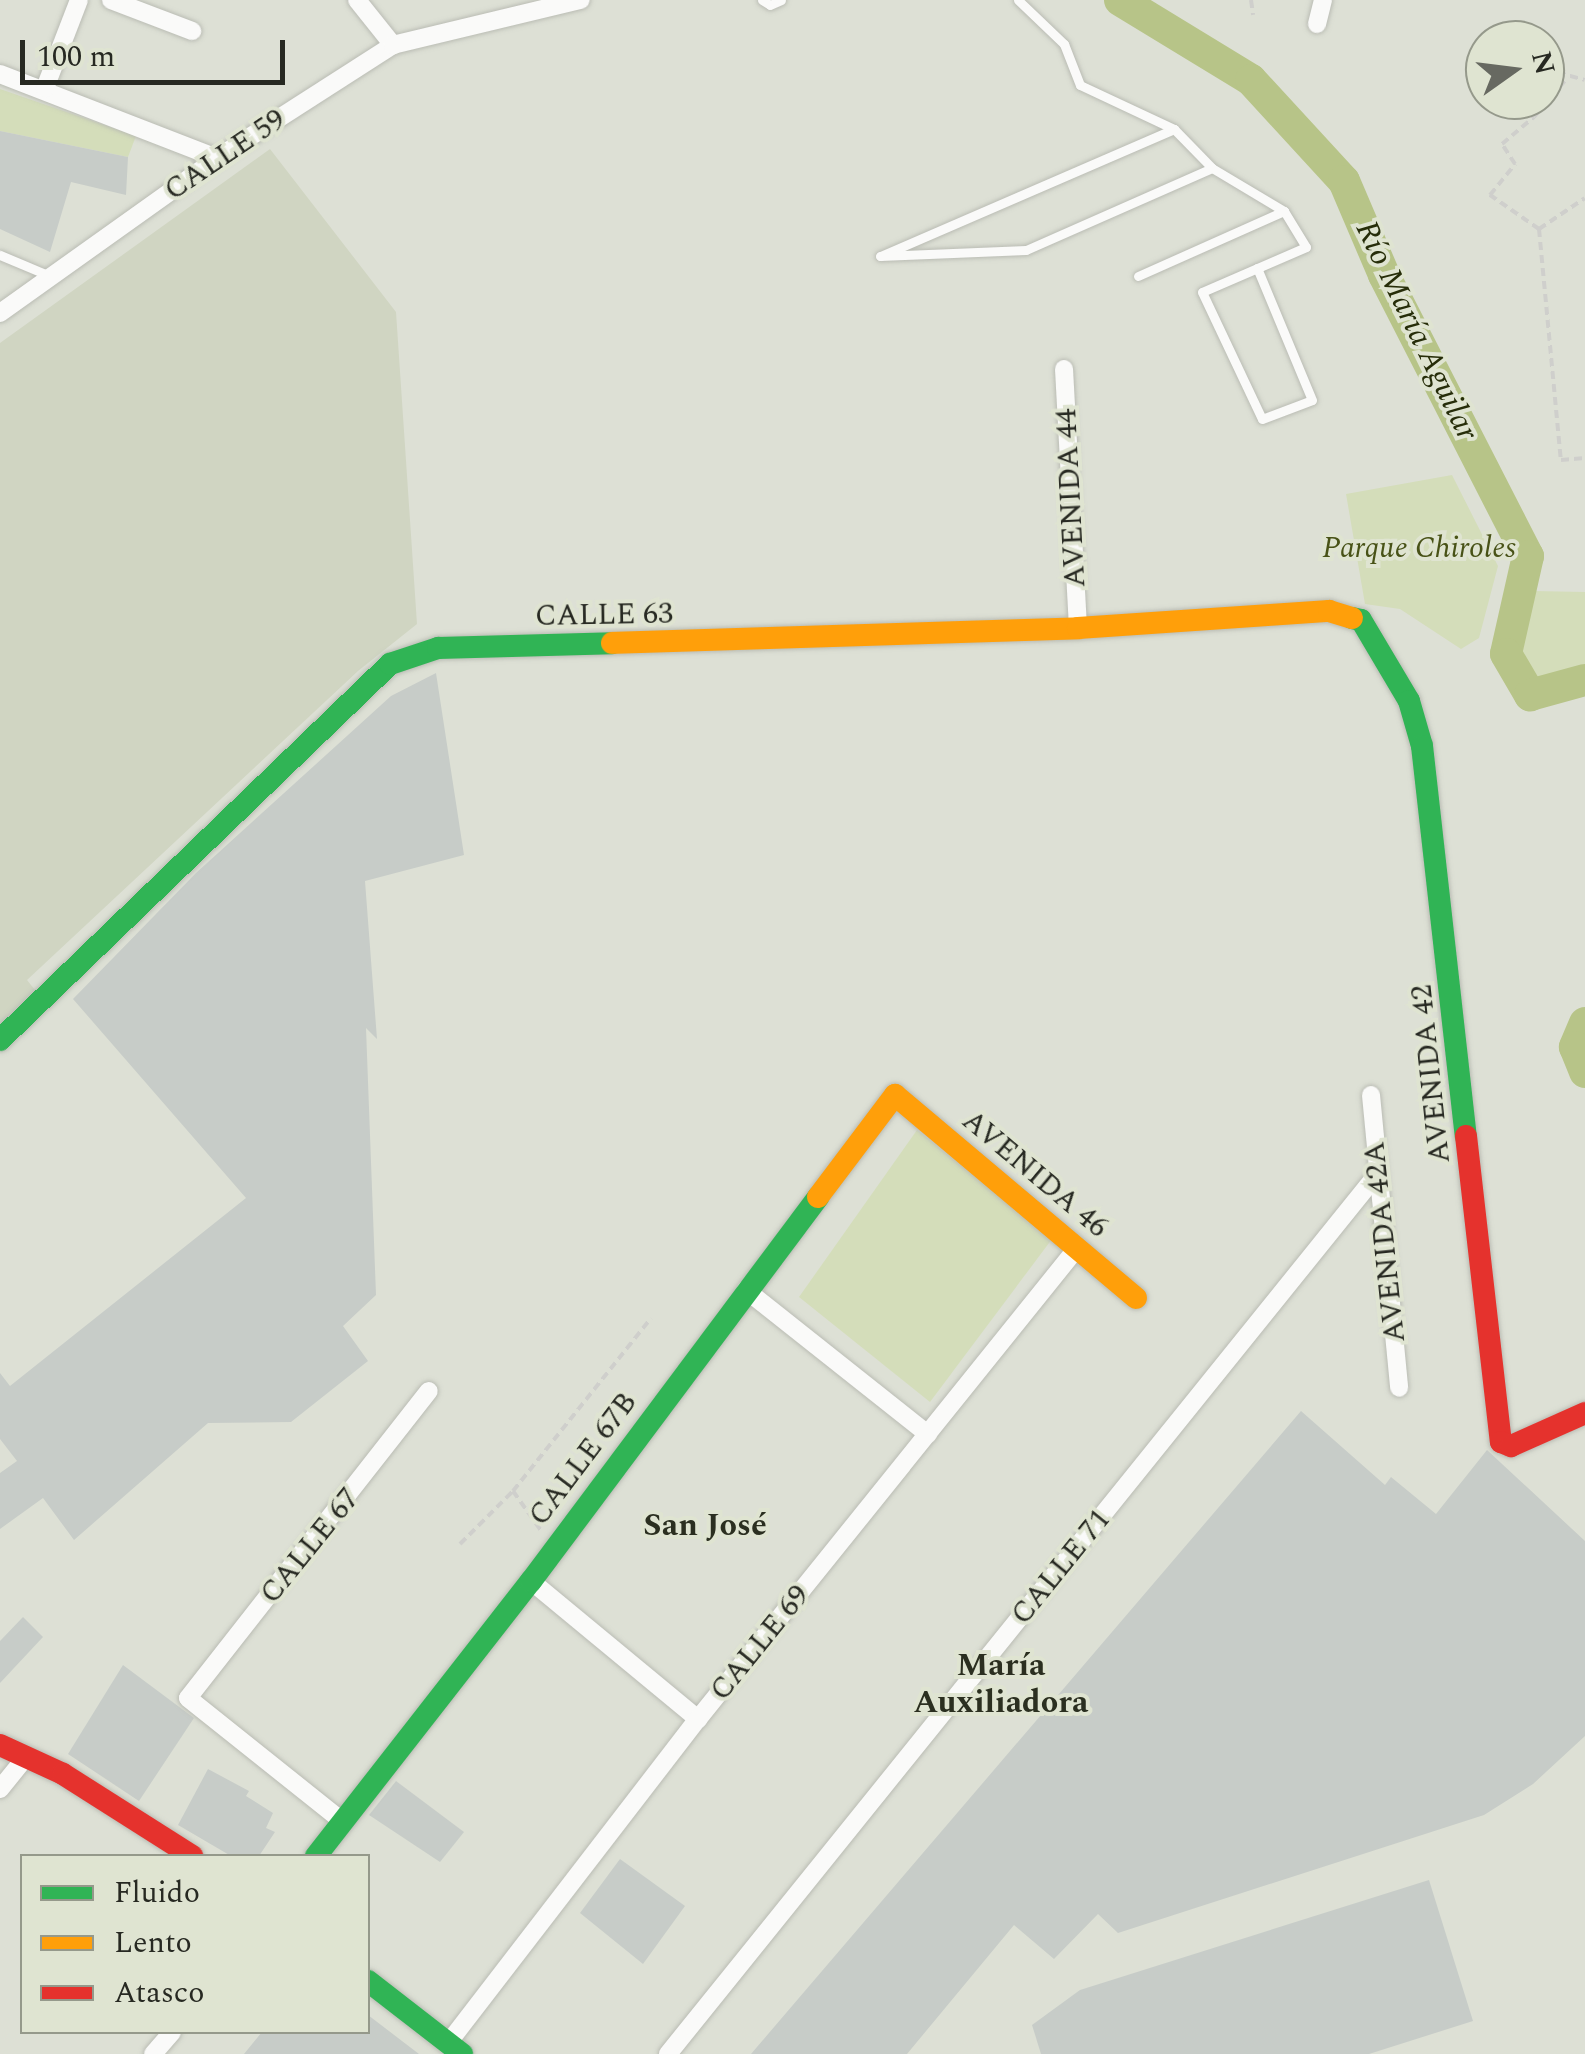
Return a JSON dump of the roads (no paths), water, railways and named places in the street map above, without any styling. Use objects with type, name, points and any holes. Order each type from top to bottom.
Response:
[{"type":"street","points":[[45,88],[78,0]]},
{"type":"street","points":[[112,0],[192,31]]},
{"type":"street","points":[[357,0],[392,45]]},
{"type":"street","name":"CALLE 59","points":[[0,313],[217,158],[392,45],[581,0]]},
{"type":"street","points":[[1317,24],[1323,0]]},
{"type":"street","points":[[0,74],[45,88],[217,158]]},
{"type":"street","name":"AVENIDA 44","points":[[1064,369],[1078,628]]},
{"type":"street","name":"CALLE 63","points":[[0,1040],[390,664],[438,648],[1078,628],[1329,612],[1362,620]]},
{"type":"street","name":"AVENIDA 42","points":[[1362,620],[1408,700],[1427,774],[1501,1442],[1512,1446],[1585,1413]]},
{"type":"street","name":"AVENIDA 46","points":[[895,1096],[1136,1298]]},
{"type":"street","name":"CALLE 67B","points":[[318,1854],[532,1581],[552,1548],[895,1096]]},
{"type":"street","name":"AVENIDA 42A","points":[[1371,1096],[1399,1388]]},
{"type":"street","name":"CALLE 71","points":[[668,2054],[1378,1172]]},
{"type":"street","name":"CALLE 69","points":[[455,2048],[698,1719],[1077,1248]]},
{"type":"street","points":[[746,1290],[928,1434]]},
{"type":"street","name":"CALLE 67","points":[[342,1822],[188,1698],[430,1391]]},
{"type":"street","points":[[532,1581],[698,1719]]},
{"type":"street","points":[[0,1745],[87,1788],[180,1853]]},
{"type":"street","points":[[0,1789],[26,1757]]},
{"type":"street","points":[[370,1983],[455,2048]]},
{"type":"street","points":[[153,2054],[170,2034]]},
{"type":"lane","points":[[762,0],[770,6],[781,0]]},
{"type":"lane","points":[[1018,0],[1064,44],[1080,85],[1174,129],[1212,168],[1284,211],[1306,248],[1258,268],[1202,292],[1262,419],[1312,400],[1258,268]]},
{"type":"lane","points":[[1174,129],[880,256],[1026,250],[1212,168]]},
{"type":"lane","points":[[1138,276],[1284,211]]},
{"type":"lane","points":[[0,254],[50,276]]},
{"type":"waterway","name":"Río María Aguilar","points":[[1120,0],[1251,80],[1344,181],[1384,275],[1528,556],[1506,654],[1530,695],[1585,680]]},
{"type":"waterway","name":"Río María Aguilar","points":[[1585,1023],[1575,1047],[1585,1072]]},
{"type":"district","name":"San José","points":[[705,1526]]},
{"type":"district","name":"María Auxiliadora","points":[[1001,1686]]},
{"type":"park label","name":"Parque Chiroles","points":[[1419,548]]}]
